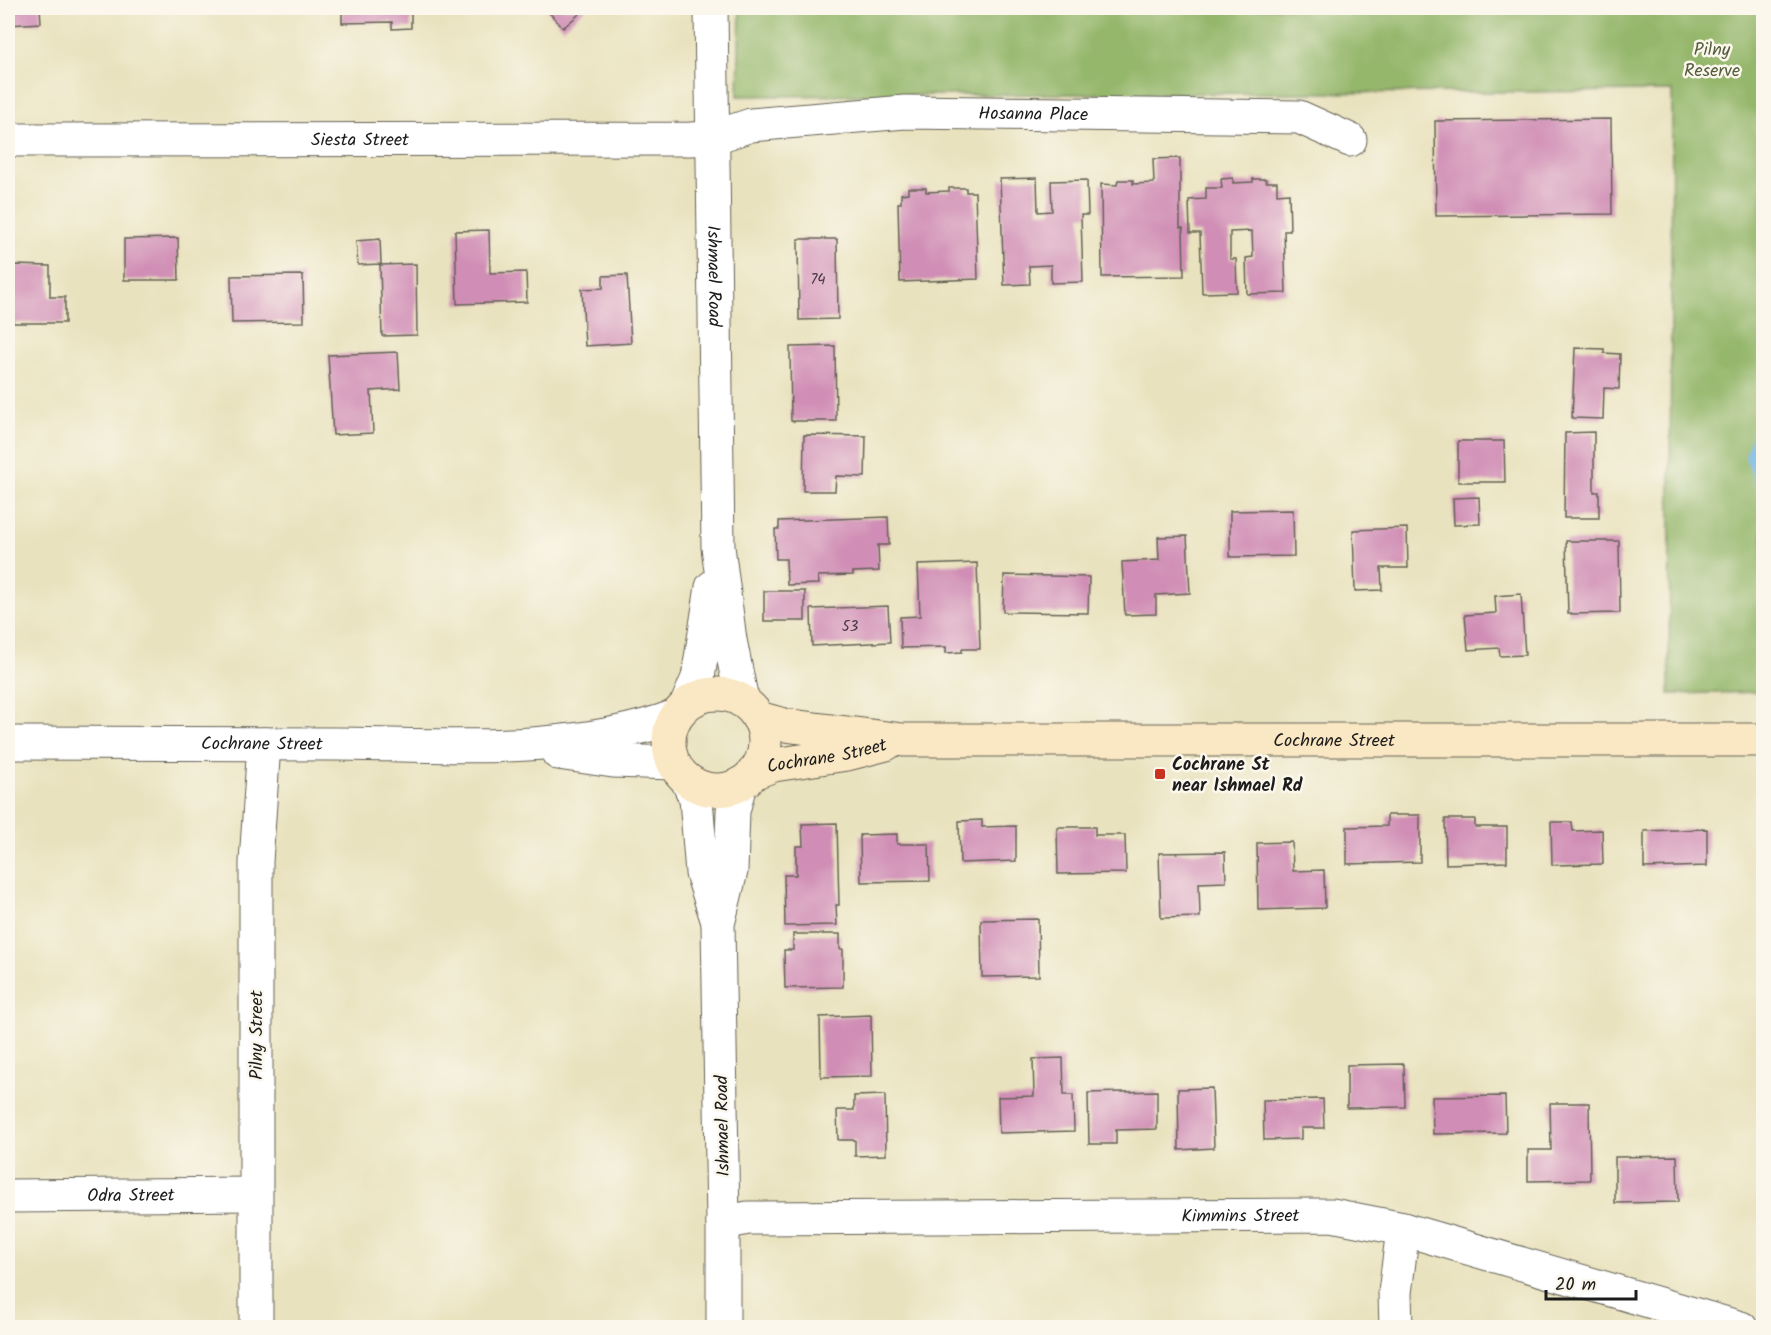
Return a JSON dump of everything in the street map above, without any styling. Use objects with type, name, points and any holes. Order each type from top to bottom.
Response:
[{"type":"street","name":"Ishmael Road","points":[[711,8],[718,547],[730,640],[750,710]]},
{"type":"street","name":"Hosanna Place","points":[[712,138],[752,125],[905,112],[1299,117],[1350,140]]},
{"type":"street","name":"Siesta Street","points":[[8,140],[712,138]]},
{"type":"street","name":"Ishmael Road","points":[[682,710],[698,678],[718,547]]},
{"type":"street","points":[[715,694],[729,696],[750,710],[763,728],[764,750],[760,762],[747,778],[727,789],[713,790],[700,787],[680,771],[669,747],[670,731],[682,710],[700,697],[715,694]]},
{"type":"street","name":"Cochrane Street","points":[[8,743],[514,746],[613,734],[661,722],[682,710]]},
{"type":"street","name":"Cochrane Street","points":[[750,710],[784,725],[903,740],[1764,740]]},
{"type":"street","name":"Cochrane Street","points":[[747,778],[774,765],[847,754],[903,740]]},
{"type":"street","name":"Pilny Street","points":[[256,1328],[256,862],[264,744]]},
{"type":"street","name":"Cochrane Street","points":[[514,746],[680,771]]},
{"type":"street","name":"Ishmael Road","points":[[680,771],[696,799],[702,873],[718,924]]},
{"type":"street","name":"Ishmael Road","points":[[723,1328],[718,924],[730,871],[733,811],[747,778]]},
{"type":"street","name":"Odra Street","points":[[8,1196],[255,1194]]},
{"type":"street","name":"Kimmins Street","points":[[723,1223],[748,1218],[1332,1215],[1403,1229],[1741,1328]]},
{"type":"street","points":[[1396,1328],[1395,1293],[1403,1229]]},
{"type":"green space","name":"Pilny Reserve","points":[[740,8],[1763,8],[1763,692],[1669,694],[1672,91],[738,96]]},
{"type":"building","points":[[8,8],[40,8],[41,23],[8,25]]},
{"type":"building","points":[[342,8],[411,8],[411,28],[392,29],[392,22],[342,23]]},
{"type":"building","points":[[545,8],[586,8],[563,28]]},
{"type":"building","points":[[1611,119],[1612,214],[1436,216],[1435,121]]},
{"type":"building","points":[[1180,158],[1180,228],[1183,228],[1184,276],[1102,277],[1101,184],[1117,185],[1118,180],[1133,180],[1133,184],[1154,183],[1153,159]]},
{"type":"building","points":[[1037,178],[1038,212],[1052,211],[1051,181],[1087,180],[1088,215],[1081,215],[1083,282],[1051,283],[1051,265],[1029,266],[1030,284],[1004,285],[1000,179]]},
{"type":"building","points":[[1233,178],[1233,183],[1266,179],[1266,182],[1277,182],[1277,194],[1289,193],[1290,231],[1284,231],[1286,293],[1247,294],[1246,258],[1253,257],[1252,231],[1230,232],[1230,259],[1236,259],[1237,292],[1202,293],[1200,233],[1190,233],[1189,200],[1206,199],[1206,188],[1222,188],[1221,179]]},
{"type":"building","points":[[908,188],[926,188],[926,192],[966,188],[966,192],[975,192],[978,279],[900,282],[898,203],[901,203],[901,194],[908,193]]},
{"type":"building","points":[[489,230],[490,273],[526,272],[527,302],[457,304],[455,231]]},
{"type":"building","points":[[178,238],[179,280],[124,280],[124,239]]},
{"type":"building","points":[[380,239],[381,264],[358,265],[356,241]]},
{"type":"building","points":[[798,239],[837,239],[838,319],[799,320]]},
{"type":"building","points":[[416,264],[417,335],[382,336],[380,265]]},
{"type":"building","points":[[14,265],[50,266],[50,297],[65,297],[65,323],[13,323]]},
{"type":"building","points":[[303,275],[304,322],[232,323],[231,276]]},
{"type":"building","points":[[627,275],[631,343],[585,346],[582,289],[603,288],[603,276]]},
{"type":"building","points":[[835,346],[836,421],[791,421],[790,347]]},
{"type":"building","points":[[1575,348],[1604,349],[1604,353],[1620,354],[1619,389],[1604,388],[1603,419],[1572,418]]},
{"type":"building","points":[[398,352],[400,389],[371,391],[373,433],[333,435],[328,355]]},
{"type":"building","points":[[1594,432],[1594,492],[1599,492],[1599,518],[1564,518],[1565,433]]},
{"type":"building","points":[[804,435],[866,436],[865,477],[836,476],[835,491],[803,491]]},
{"type":"building","points":[[1458,441],[1504,441],[1505,482],[1458,482]]},
{"type":"building","points":[[1479,497],[1480,524],[1454,525],[1453,498]]},
{"type":"building","points":[[1293,510],[1294,556],[1230,557],[1230,511]]},
{"type":"building","points":[[888,517],[889,545],[878,545],[879,571],[853,572],[853,575],[818,576],[819,584],[787,585],[786,559],[776,559],[775,529],[779,529],[779,521]]},
{"type":"building","points":[[1407,528],[1408,568],[1381,568],[1382,590],[1355,591],[1353,530]]},
{"type":"building","points":[[1187,536],[1190,593],[1156,595],[1156,614],[1125,615],[1122,562],[1159,560],[1158,537]]},
{"type":"building","points":[[1566,541],[1619,541],[1620,613],[1568,614]]},
{"type":"building","points":[[977,563],[980,649],[962,649],[962,652],[946,653],[946,647],[901,648],[900,617],[920,616],[918,565]]},
{"type":"building","points":[[1004,575],[1089,577],[1088,613],[1003,612]]},
{"type":"building","points":[[764,591],[805,591],[805,621],[764,621]]},
{"type":"building","points":[[1521,594],[1525,655],[1500,656],[1499,648],[1468,650],[1465,615],[1496,613],[1495,596]]},
{"type":"building","points":[[888,606],[890,642],[812,646],[811,609]]},
{"type":"building","points":[[1387,815],[1420,815],[1420,862],[1347,864],[1347,827],[1387,826]]},
{"type":"building","points":[[1445,819],[1475,819],[1475,827],[1507,827],[1507,862],[1446,864]]},
{"type":"building","points":[[982,820],[982,827],[1016,826],[1016,861],[960,863],[959,821]]},
{"type":"building","points":[[1551,822],[1572,822],[1573,831],[1602,830],[1603,864],[1552,865]]},
{"type":"building","points":[[837,823],[839,905],[836,905],[837,925],[785,926],[784,875],[796,875],[796,846],[803,846],[802,824]]},
{"type":"building","points":[[1057,827],[1095,827],[1095,835],[1125,835],[1126,873],[1058,874]]},
{"type":"building","points":[[1707,829],[1707,866],[1644,868],[1644,831]]},
{"type":"building","points":[[897,834],[897,844],[929,844],[930,881],[861,882],[860,835]]},
{"type":"building","points":[[1292,842],[1293,871],[1324,870],[1325,908],[1258,910],[1257,843]]},
{"type":"building","points":[[1225,852],[1226,882],[1199,883],[1200,917],[1161,918],[1159,853]]},
{"type":"building","points":[[1038,919],[1039,976],[982,977],[981,920]]},
{"type":"building","points":[[793,934],[840,934],[840,949],[843,949],[843,987],[785,988],[784,950],[793,950]]},
{"type":"building","points":[[871,1015],[872,1076],[821,1077],[820,1017]]},
{"type":"building","points":[[1063,1058],[1064,1095],[1073,1095],[1074,1131],[999,1133],[998,1097],[1034,1096],[1033,1059]]},
{"type":"building","points":[[1404,1064],[1405,1107],[1347,1108],[1347,1065]]},
{"type":"building","points":[[1212,1088],[1214,1148],[1179,1150],[1178,1089]]},
{"type":"building","points":[[1157,1091],[1157,1129],[1116,1130],[1116,1144],[1089,1144],[1088,1093]]},
{"type":"building","points":[[885,1095],[886,1155],[855,1156],[855,1140],[838,1140],[837,1110],[854,1110],[854,1096]]},
{"type":"building","points":[[1505,1096],[1506,1133],[1433,1134],[1432,1097]]},
{"type":"building","points":[[1323,1099],[1324,1128],[1301,1128],[1301,1139],[1264,1140],[1263,1100]]},
{"type":"building","points":[[1550,1103],[1589,1103],[1590,1180],[1528,1181],[1528,1150],[1551,1150]]},
{"type":"building","points":[[1677,1156],[1678,1202],[1615,1203],[1615,1157]]},
{"type":"waterway","points":[[1764,402],[1750,457],[1764,495]]},
{"type":"place","name":"Cochrane St near Ishmael Rd","points":[[1160,774]]}]
